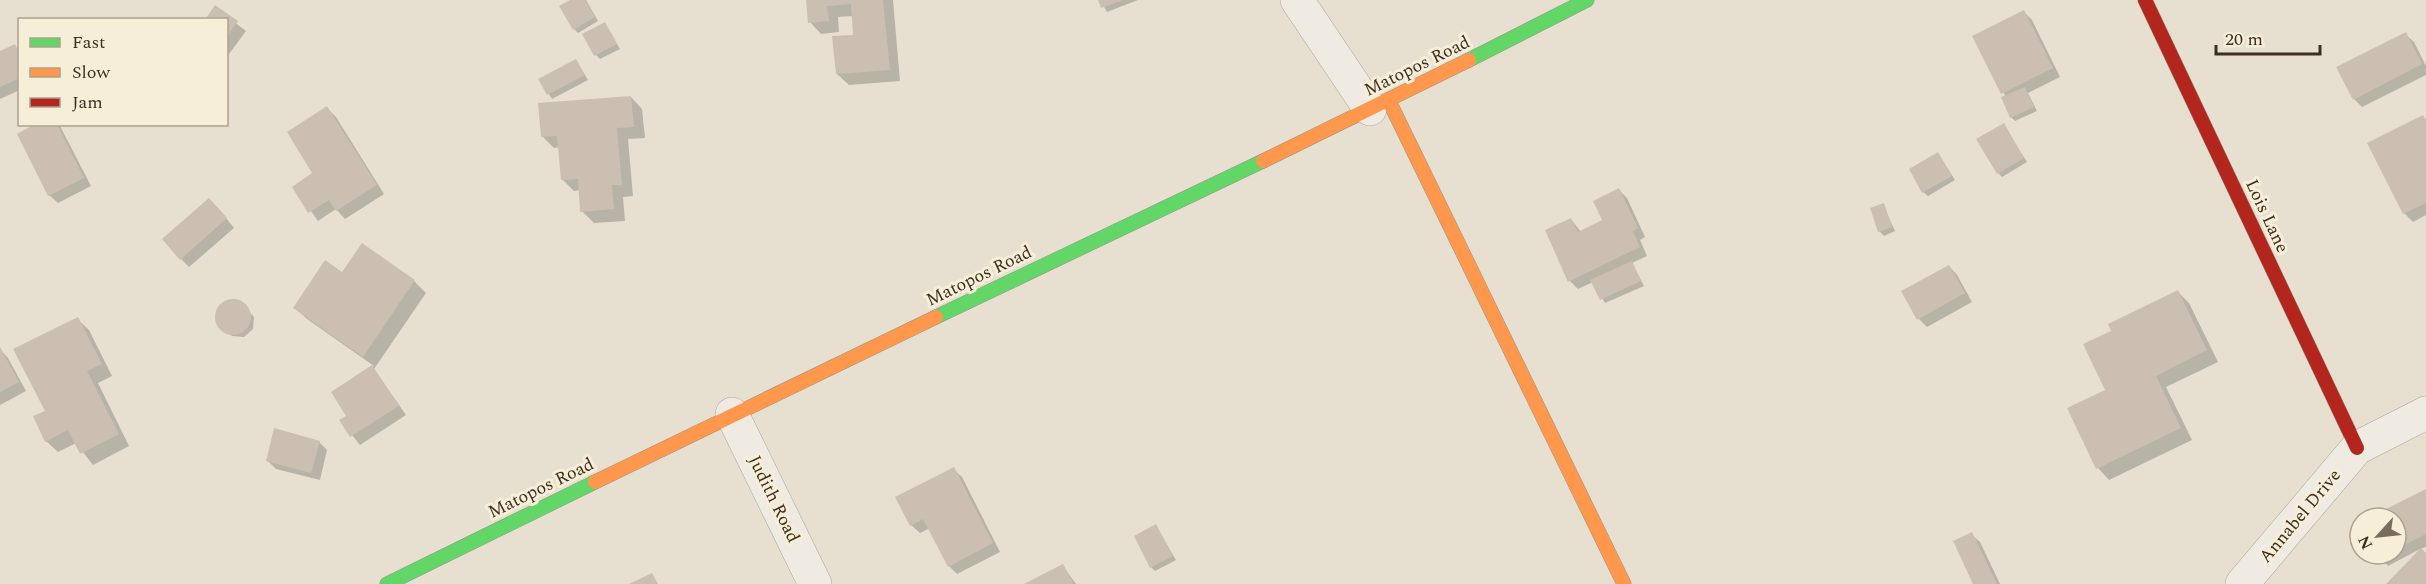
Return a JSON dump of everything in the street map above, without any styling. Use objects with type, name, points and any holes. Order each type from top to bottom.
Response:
[{"type":"main road","name":"Matopos Road","points":[[387,584],[732,414],[1380,105],[1587,0]]},
{"type":"main road","name":"Lois Lane","points":[[2145,0],[2357,448]]},
{"type":"main road","points":[[1380,105],[1624,584]]},
{"type":"street","points":[[1297,0],[1380,105]]},
{"type":"street","points":[[2357,448],[2426,413]]},
{"type":"street","name":"Judith Road","points":[[732,414],[815,584]]},
{"type":"street","name":"Annabel Drive","points":[[2242,584],[2357,448]]},
{"type":"building","points":[[570,0],[585,0],[595,17],[573,30],[559,6]]},
{"type":"building","points":[[806,0],[883,0],[890,70],[836,74],[832,36],[853,35],[851,4],[827,6],[829,21],[808,23]]},
{"type":"building","points":[[1098,0],[1123,0],[1101,8]]},
{"type":"building","points":[[215,5],[238,21],[228,35],[228,18],[206,18]]},
{"type":"building","points":[[2024,10],[2053,68],[2001,94],[1972,36]]},
{"type":"building","points":[[605,22],[617,44],[594,56],[582,34]]},
{"type":"building","points":[[2406,32],[2422,64],[2353,100],[2336,67]]},
{"type":"building","points":[[15,44],[18,51],[18,79],[0,87],[0,51]]},
{"type":"building","points":[[576,59],[585,75],[547,95],[538,79]]},
{"type":"building","points":[[2025,87],[2034,107],[2010,118],[2001,97]]},
{"type":"building","points":[[631,96],[634,127],[617,128],[622,185],[612,185],[614,209],[580,212],[578,179],[561,180],[557,136],[541,137],[538,103]]},
{"type":"building","points":[[327,106],[377,185],[336,211],[329,200],[308,213],[292,187],[312,173],[287,132]]},
{"type":"building","points":[[2423,115],[2426,120],[2426,203],[2403,214],[2367,143]]},
{"type":"building","points":[[2004,123],[2024,158],[1997,174],[1976,139]]},
{"type":"building","points":[[31,126],[58,126],[84,178],[48,196],[17,134]]},
{"type":"building","points":[[1938,152],[1952,176],[1922,193],[1909,169]]},
{"type":"building","points":[[1619,188],[1638,228],[1633,231],[1640,247],[1568,282],[1545,230],[1571,218],[1578,232],[1602,220],[1593,201]]},
{"type":"building","points":[[209,198],[227,218],[180,260],[162,239]]},
{"type":"building","points":[[1884,203],[1892,227],[1878,232],[1870,208]]},
{"type":"building","points":[[362,243],[415,280],[363,357],[293,308],[325,260],[342,272]]},
{"type":"building","points":[[1632,261],[1641,281],[1600,300],[1590,280]]},
{"type":"building","points":[[1949,265],[1965,293],[1917,320],[1901,291]]},
{"type":"building","points":[[2178,290],[2207,350],[2156,376],[2181,428],[2096,469],[2067,408],[2105,390],[2083,344],[2111,331],[2108,324]]},
{"type":"building","points":[[233,299],[245,305],[251,317],[245,329],[233,335],[221,329],[215,317],[221,305]]},
{"type":"building","points":[[78,317],[102,364],[87,371],[119,434],[80,454],[68,430],[45,442],[33,416],[45,411],[13,349]]},
{"type":"building","points":[[0,347],[19,382],[0,392]]},
{"type":"building","points":[[372,365],[399,406],[350,437],[339,420],[346,416],[331,392]]},
{"type":"building","points":[[274,428],[320,441],[311,473],[266,461]]},
{"type":"building","points":[[954,467],[993,543],[948,567],[923,519],[910,526],[895,497]]},
{"type":"building","points":[[2426,489],[2426,534],[2408,543],[2408,506],[2392,506]]},
{"type":"building","points":[[1156,524],[1173,556],[1150,568],[1134,536]]},
{"type":"building","points":[[1972,532],[1997,584],[1973,584],[1953,541]]},
{"type":"building","points":[[2421,548],[2426,553],[2426,584],[2386,584],[2404,566],[2408,566],[2408,561]]},
{"type":"building","points":[[1063,564],[1074,584],[1024,584]]},
{"type":"building","points":[[652,573],[658,584],[629,584]]},
{"type":"traffic: fast","points":[[1469,60],[1587,0]]},
{"type":"traffic: fast","points":[[936,317],[1263,161]]},
{"type":"traffic: fast","points":[[387,584],[595,482]]},
{"type":"traffic: slow","points":[[1263,161],[1469,60]]},
{"type":"traffic: slow","points":[[1389,101],[1624,584]]},
{"type":"traffic: slow","points":[[595,482],[936,317]]},
{"type":"traffic: jam","points":[[2145,0],[2357,448]]}]
